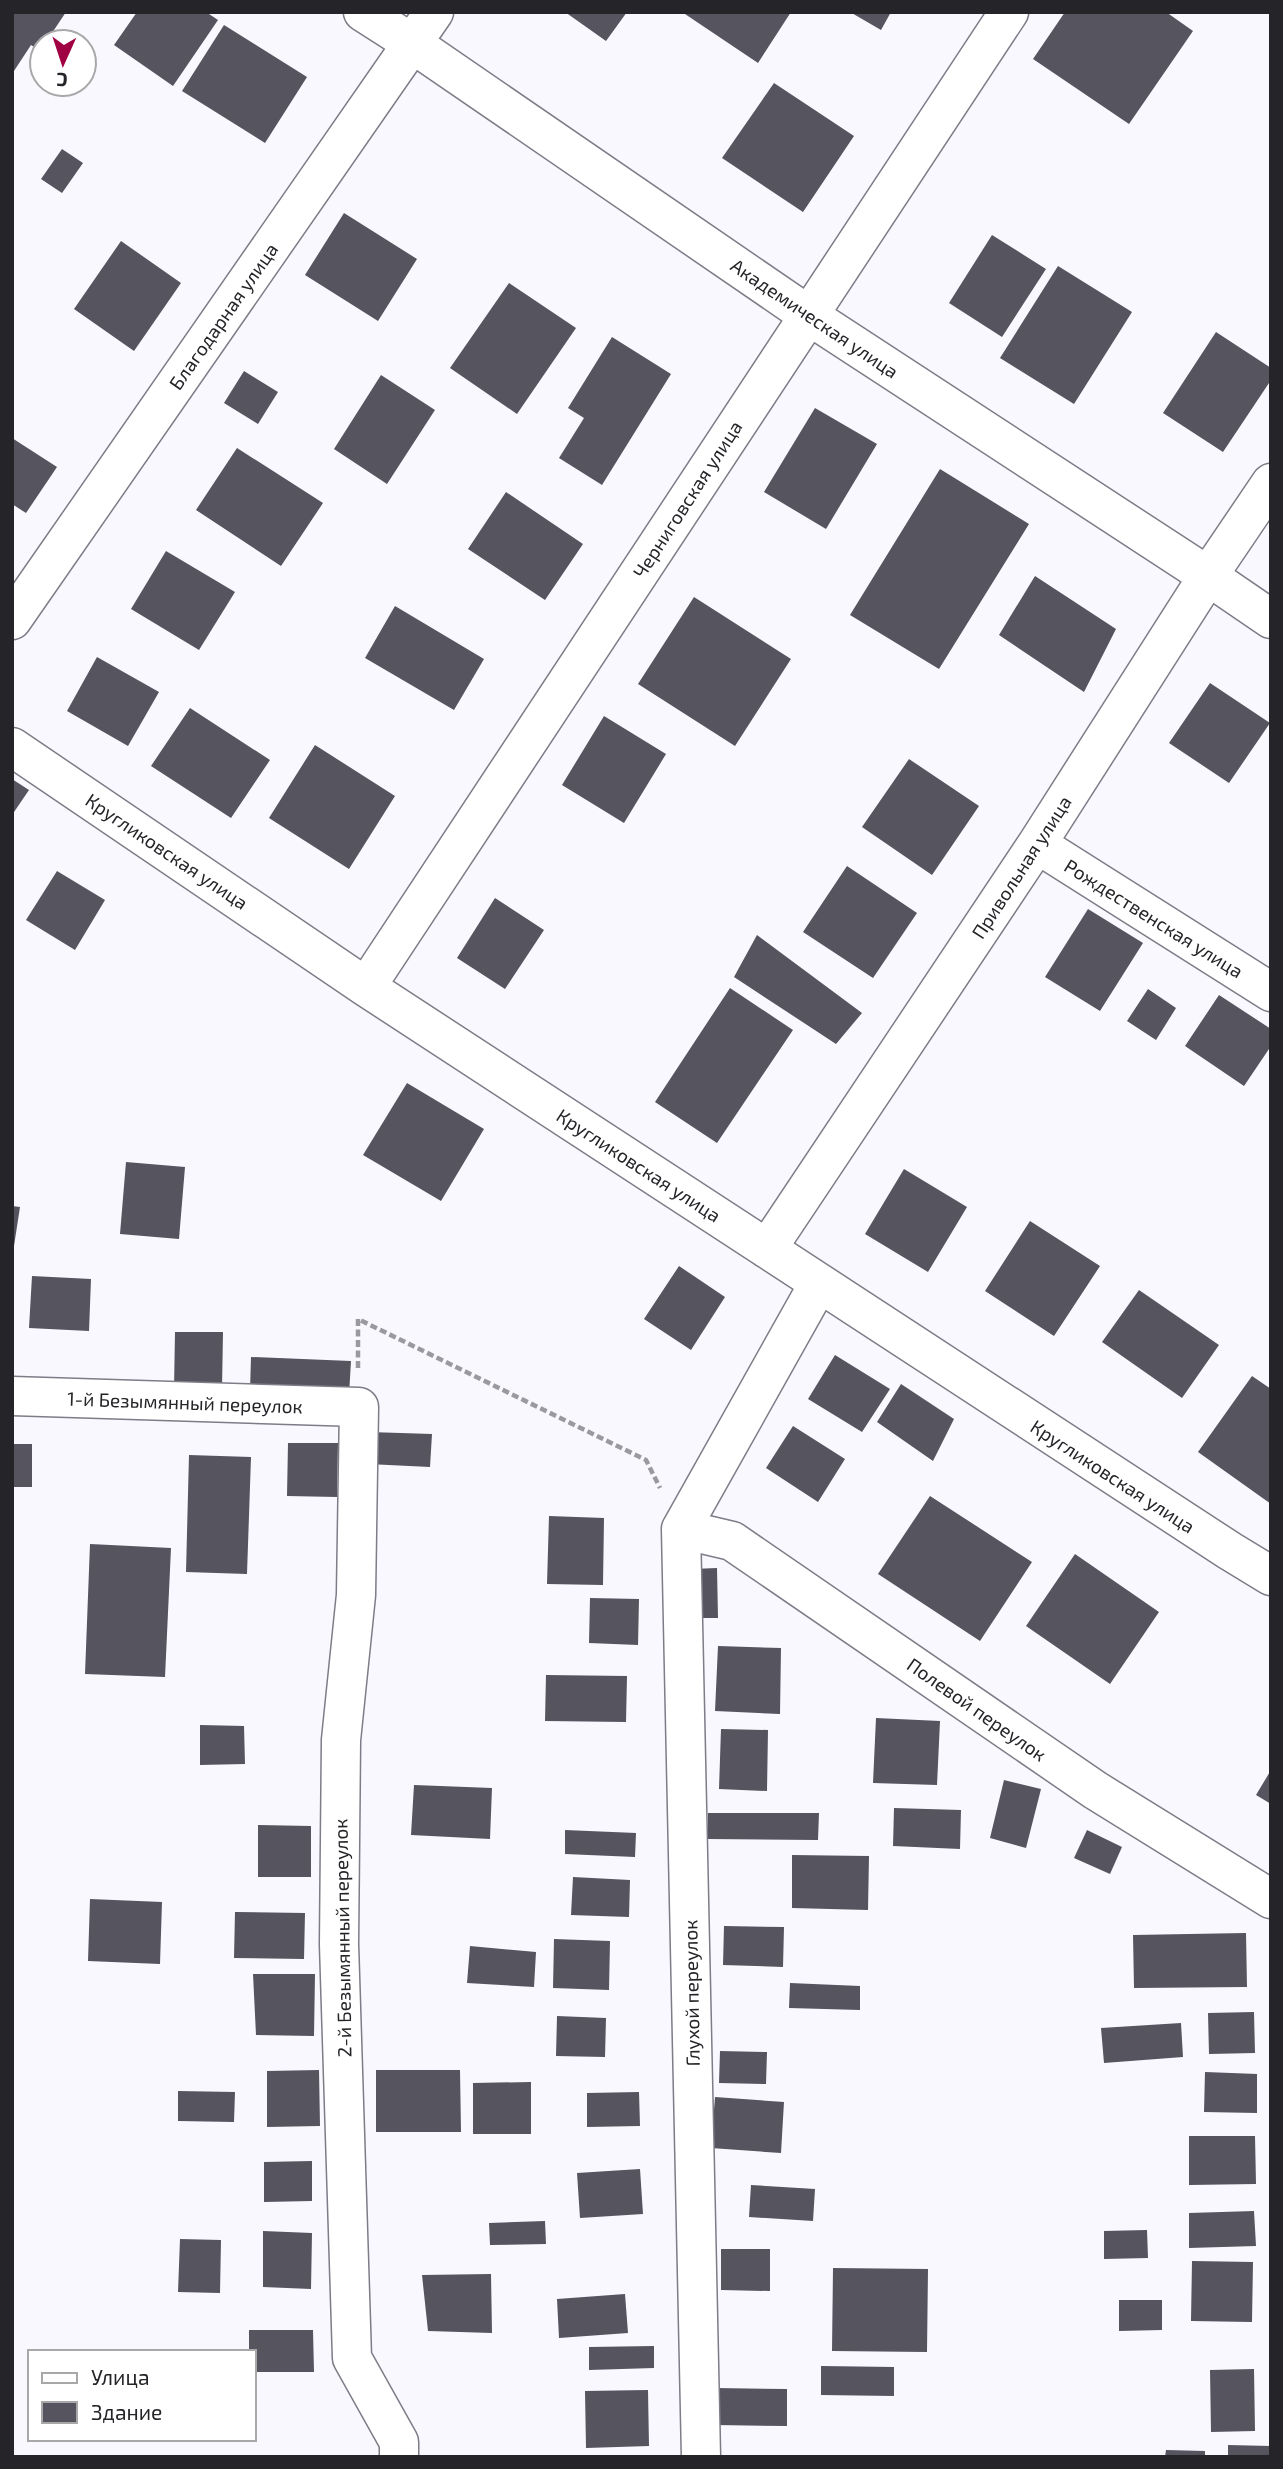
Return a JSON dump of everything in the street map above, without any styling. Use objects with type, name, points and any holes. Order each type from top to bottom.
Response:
[{"type":"street","name":"Академическая улица","points":[[363,12],[808,315],[1271,619]]},
{"type":"street","name":"Благодарная улица","points":[[12,620],[434,12]]},
{"type":"street","name":"Черниговская улица","points":[[366,986],[1009,12]]},
{"type":"street","name":"Привольная улица","points":[[767,1249],[1037,844],[1208,576],[1271,483]]},
{"type":"street","name":"Кругликовская улица","points":[[12,747],[366,986],[1218,1544],[1271,1576]]},
{"type":"street","name":"Рождественская улица","points":[[1037,844],[1271,992]]},
{"type":"street","points":[[681,1529],[819,1283]]},
{"type":"street","name":"1-й Безымянный переулок","points":[[12,1396],[359,1408]]},
{"type":"street","name":"2-й Безымянный переулок","points":[[359,1408],[356,1595],[341,1740],[339,1944],[352,2358],[399,2442],[400,2457]]},
{"type":"street","name":"Полевой переулок","points":[[681,1529],[732,1541],[1095,1790],[1271,1899]]},
{"type":"street","name":"Глухой переулок","points":[[681,1529],[701,2457]]},
{"type":"path","points":[[359,1408],[358,1319],[646,1460],[681,1529]]},
{"type":"building","points":[[12,12],[66,12],[55,28],[28,28],[28,50],[12,74]]},
{"type":"building","points":[[137,12],[206,12],[218,20],[173,86],[114,45]]},
{"type":"building","points":[[565,12],[627,12],[606,41]]},
{"type":"building","points":[[682,12],[791,12],[758,63]]},
{"type":"building","points":[[850,12],[891,12],[881,30]]},
{"type":"building","points":[[1065,12],[1166,12],[1193,31],[1129,124],[1033,59]]},
{"type":"building","points":[[224,25],[307,77],[265,143],[182,91]]},
{"type":"building","points":[[774,83],[854,136],[803,212],[722,158]]},
{"type":"building","points":[[62,149],[83,163],[62,193],[41,179]]},
{"type":"building","points":[[344,213],[417,259],[378,321],[305,275]]},
{"type":"building","points":[[992,235],[1046,269],[1002,337],[949,303]]},
{"type":"building","points":[[121,241],[181,283],[134,351],[74,309]]},
{"type":"building","points":[[1058,266],[1132,312],[1074,404],[1000,358]]},
{"type":"building","points":[[509,283],[576,328],[517,414],[450,368]]},
{"type":"building","points":[[1216,332],[1271,368],[1271,380],[1223,452],[1163,413]]},
{"type":"building","points":[[612,337],[671,374],[602,485],[559,458],[584,418],[568,408]]},
{"type":"building","points":[[244,371],[278,392],[258,424],[224,403]]},
{"type":"building","points":[[381,375],[435,410],[387,484],[334,449]]},
{"type":"building","points":[[815,408],[877,444],[826,529],[764,492]]},
{"type":"building","points":[[12,438],[57,467],[26,513],[12,504]]},
{"type":"building","points":[[237,448],[323,503],[281,566],[196,510]]},
{"type":"building","points":[[940,469],[1029,524],[939,669],[850,615]]},
{"type":"building","points":[[506,492],[583,544],[545,600],[468,549]]},
{"type":"building","points":[[166,551],[235,592],[199,650],[131,609]]},
{"type":"building","points":[[1035,576],[1116,629],[1084,692],[999,635]]},
{"type":"building","points":[[694,597],[791,659],[735,746],[638,684]]},
{"type":"building","points":[[395,606],[484,659],[454,710],[365,658]]},
{"type":"building","points":[[97,657],[159,692],[128,746],[67,711]]},
{"type":"building","points":[[1210,683],[1270,723],[1229,783],[1169,743]]},
{"type":"building","points":[[190,708],[270,760],[231,818],[151,766]]},
{"type":"building","points":[[604,716],[666,754],[624,823],[562,785]]},
{"type":"building","points":[[315,745],[395,796],[349,869],[269,818]]},
{"type":"building","points":[[909,759],[979,806],[932,875],[862,827]]},
{"type":"building","points":[[12,779],[29,790],[12,815]]},
{"type":"building","points":[[847,866],[917,913],[873,978],[803,932]]},
{"type":"building","points":[[57,871],[105,900],[75,950],[26,920]]},
{"type":"building","points":[[495,898],[544,930],[505,989],[457,958]]},
{"type":"building","points":[[1088,909],[1143,943],[1100,1011],[1045,977]]},
{"type":"building","points":[[757,935],[862,1013],[836,1044],[734,977]]},
{"type":"building","points":[[730,988],[793,1030],[717,1143],[655,1102]]},
{"type":"building","points":[[1148,989],[1176,1008],[1156,1040],[1127,1021]]},
{"type":"building","points":[[1219,995],[1271,1029],[1271,1046],[1244,1086],[1185,1046]]},
{"type":"building","points":[[407,1083],[484,1129],[441,1201],[363,1155]]},
{"type":"building","points":[[126,1162],[185,1167],[179,1239],[120,1234]]},
{"type":"building","points":[[904,1169],[967,1207],[928,1272],[865,1234]]},
{"type":"building","points":[[12,1206],[20,1207],[14,1246],[12,1246]]},
{"type":"building","points":[[1030,1221],[1100,1266],[1054,1336],[985,1291]]},
{"type":"building","points":[[679,1266],[725,1297],[691,1350],[644,1319]]},
{"type":"building","points":[[32,1276],[91,1279],[89,1331],[29,1328]]},
{"type":"building","points":[[1139,1290],[1219,1345],[1182,1398],[1102,1342]]},
{"type":"building","points":[[175,1332],[223,1332],[222,1389],[174,1389]]},
{"type":"building","points":[[835,1355],[890,1389],[862,1432],[808,1399]]},
{"type":"building","points":[[251,1357],[351,1361],[349,1395],[250,1391]]},
{"type":"building","points":[[1252,1376],[1271,1389],[1271,1504],[1198,1452]]},
{"type":"building","points":[[901,1384],[954,1419],[933,1461],[877,1422]]},
{"type":"building","points":[[793,1426],[845,1459],[818,1502],[766,1468]]},
{"type":"building","points":[[369,1432],[432,1434],[430,1467],[368,1464]]},
{"type":"building","points":[[288,1443],[338,1443],[337,1497],[287,1496]]},
{"type":"building","points":[[12,1444],[32,1444],[32,1487],[12,1487]]},
{"type":"building","points":[[189,1455],[251,1457],[247,1574],[186,1572]]},
{"type":"building","points":[[930,1496],[1032,1562],[980,1641],[878,1574]]},
{"type":"building","points":[[549,1516],[604,1518],[603,1585],[547,1584]]},
{"type":"building","points":[[90,1544],[171,1548],[165,1677],[85,1674]]},
{"type":"building","points":[[1075,1554],[1159,1612],[1110,1684],[1026,1626]]},
{"type":"building","points":[[717,1568],[718,1618],[693,1618],[692,1569]]},
{"type":"building","points":[[590,1598],[639,1599],[638,1645],[589,1643]]},
{"type":"building","points":[[718,1646],[781,1648],[780,1714],[715,1711]]},
{"type":"building","points":[[546,1675],[627,1676],[626,1722],[545,1721]]},
{"type":"building","points":[[876,1718],[940,1721],[937,1785],[873,1783]]},
{"type":"building","points":[[200,1725],[244,1726],[245,1764],[200,1765]]},
{"type":"building","points":[[721,1729],[768,1730],[767,1791],[719,1789]]},
{"type":"building","points":[[1271,1770],[1271,1804],[1256,1795]]},
{"type":"building","points":[[1004,1780],[1041,1789],[1026,1848],[990,1838]]},
{"type":"building","points":[[414,1785],[492,1788],[490,1839],[411,1835]]},
{"type":"building","points":[[894,1808],[961,1810],[960,1849],[893,1846]]},
{"type":"building","points":[[708,1813],[819,1813],[818,1840],[708,1839]]},
{"type":"building","points":[[258,1825],[311,1826],[311,1877],[258,1877]]},
{"type":"building","points":[[565,1830],[636,1833],[635,1857],[565,1854]]},
{"type":"building","points":[[1087,1830],[1122,1847],[1110,1874],[1074,1858]]},
{"type":"building","points":[[792,1855],[869,1856],[868,1910],[792,1908]]},
{"type":"building","points":[[573,1877],[630,1880],[629,1917],[571,1915]]},
{"type":"building","points":[[90,1899],[162,1902],[160,1964],[88,1961]]},
{"type":"building","points":[[235,1912],[305,1913],[304,1959],[234,1958]]},
{"type":"building","points":[[724,1926],[784,1927],[783,1967],[723,1965]]},
{"type":"building","points":[[1246,1933],[1247,1987],[1134,1988],[1133,1935]]},
{"type":"building","points":[[554,1939],[610,1941],[609,1990],[553,1988]]},
{"type":"building","points":[[470,1946],[536,1952],[534,1987],[467,1983]]},
{"type":"building","points":[[253,1974],[315,1974],[314,2036],[256,2035]]},
{"type":"building","points":[[790,1983],[860,1986],[860,2010],[789,2008]]},
{"type":"building","points":[[1254,2012],[1255,2053],[1209,2054],[1208,2013]]},
{"type":"building","points":[[557,2016],[606,2018],[605,2057],[556,2056]]},
{"type":"building","points":[[1181,2023],[1183,2057],[1104,2063],[1101,2028]]},
{"type":"building","points":[[720,2051],[767,2052],[766,2084],[719,2083]]},
{"type":"building","points":[[319,2070],[320,2126],[267,2127],[267,2071]]},
{"type":"building","points":[[376,2070],[460,2070],[461,2132],[376,2132]]},
{"type":"building","points":[[1205,2072],[1257,2074],[1257,2113],[1204,2112]]},
{"type":"building","points":[[531,2082],[531,2134],[473,2134],[473,2083]]},
{"type":"building","points":[[178,2091],[235,2092],[234,2122],[178,2121]]},
{"type":"building","points":[[639,2092],[640,2126],[587,2127],[587,2093]]},
{"type":"building","points":[[715,2097],[784,2102],[781,2153],[711,2148]]},
{"type":"building","points":[[1189,2136],[1255,2136],[1256,2184],[1189,2185]]},
{"type":"building","points":[[312,2161],[312,2201],[264,2202],[264,2162]]},
{"type":"building","points":[[640,2169],[643,2214],[580,2218],[577,2173]]},
{"type":"building","points":[[751,2185],[815,2189],[813,2221],[749,2217]]},
{"type":"building","points":[[1254,2211],[1256,2246],[1189,2248],[1189,2213]]},
{"type":"building","points":[[545,2221],[546,2244],[490,2245],[489,2223]]},
{"type":"building","points":[[1147,2230],[1148,2258],[1104,2259],[1104,2231]]},
{"type":"building","points":[[263,2231],[312,2233],[311,2289],[263,2287]]},
{"type":"building","points":[[180,2239],[221,2240],[220,2293],[178,2292]]},
{"type":"building","points":[[721,2249],[770,2249],[770,2291],[721,2290]]},
{"type":"building","points":[[1192,2261],[1253,2262],[1252,2322],[1191,2321]]},
{"type":"building","points":[[833,2268],[928,2269],[927,2352],[832,2351]]},
{"type":"building","points":[[491,2274],[492,2333],[428,2331],[422,2275]]},
{"type":"building","points":[[625,2294],[628,2333],[559,2338],[557,2299]]},
{"type":"building","points":[[1119,2300],[1162,2300],[1162,2330],[1119,2331]]},
{"type":"building","points":[[249,2330],[313,2330],[314,2372],[256,2372],[256,2350],[249,2350]]},
{"type":"building","points":[[654,2346],[654,2368],[589,2370],[589,2347]]},
{"type":"building","points":[[821,2366],[894,2367],[894,2396],[821,2395]]},
{"type":"building","points":[[1254,2369],[1255,2431],[1211,2432],[1210,2370]]},
{"type":"building","points":[[716,2388],[787,2389],[787,2426],[715,2425]]},
{"type":"building","points":[[648,2390],[649,2446],[586,2448],[585,2391]]},
{"type":"building","points":[[1228,2445],[1271,2446],[1271,2457],[1228,2457]]},
{"type":"building","points":[[1166,2450],[1205,2451],[1205,2457],[1165,2457]]}]
